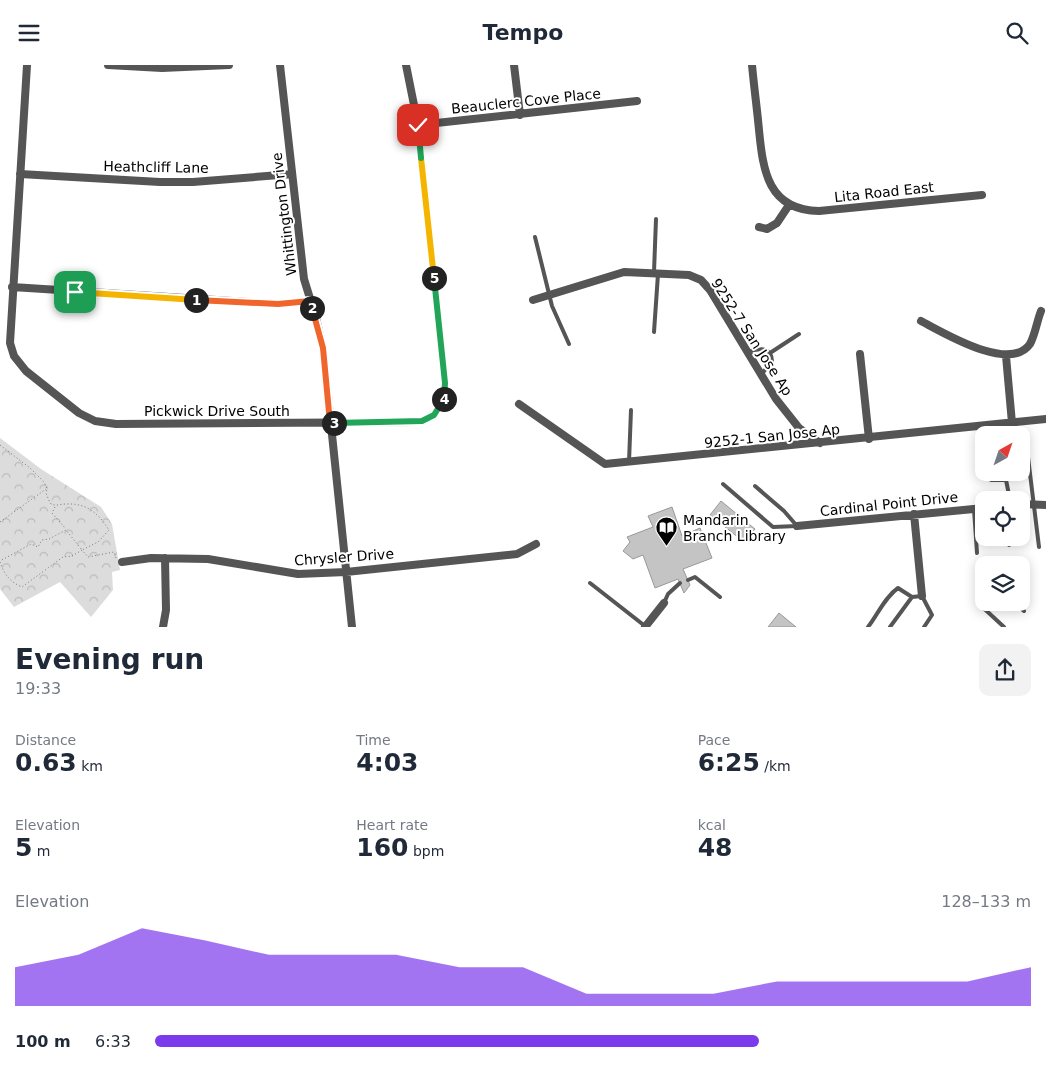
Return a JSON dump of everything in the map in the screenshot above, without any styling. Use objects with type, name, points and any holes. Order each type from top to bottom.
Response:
[{"type":"street","points":[[27,65],[12,287],[278,304],[310,301]]},
{"type":"street","points":[[108,65],[162,68],[229,65]]},
{"type":"street","name":"Whittington Drive","points":[[280,65],[304,279],[323,348],[352,627]]},
{"type":"street","points":[[406,65],[418,125]]},
{"type":"street","points":[[514,65],[520,115]]},
{"type":"street","points":[[752,65],[763,165],[771,186],[789,205],[777,223],[768,229],[759,227]]},
{"type":"street","name":"Beauclerc Cove Place","points":[[418,125],[637,101]]},
{"type":"street","name":"Pickwick Drive South","points":[[12,287],[9,332],[14,356],[26,371],[79,413],[105,423],[422,421],[434,415],[440,408],[444,399],[445,383],[418,125]]},
{"type":"street","name":"Heathcliff Lane","points":[[20,175],[177,182],[292,174]]},
{"type":"street","name":"Lita Road East","points":[[789,205],[808,211],[819,211],[982,195]]},
{"type":"street","name":"9252-7 San Jose Ap","points":[[533,300],[624,272],[688,275],[704,283],[776,399],[799,428],[820,443]]},
{"type":"street","points":[[921,321],[960,341],[1006,356],[1022,352],[1029,345],[1041,311]]},
{"type":"street","points":[[860,355],[869,439]]},
{"type":"street","points":[[1006,356],[1012,423]]},
{"type":"street","name":"9252-1 San Jose Ap","points":[[519,405],[605,464],[869,439],[1046,419]]},
{"type":"street","points":[[1030,504],[1046,505]]},
{"type":"street","name":"Cardinal Point Drive","points":[[797,526],[974,509]]},
{"type":"street","points":[[914,514],[922,596]]},
{"type":"street","name":"Chrysler Drive","points":[[119,560],[208,559],[298,574],[346,572],[517,554],[536,544]]},
{"type":"street","points":[[163,627],[166,610],[165,558]]},
{"type":"street","points":[[645,626],[664,603]]},
{"type":"lane","points":[[654,332],[656,219]]},
{"type":"lane","points":[[535,237],[548,295],[569,344]]},
{"type":"lane","points":[[770,353],[800,335]]},
{"type":"lane","points":[[747,352],[760,348],[770,353],[772,361],[761,375]]},
{"type":"lane","points":[[629,462],[631,410]]},
{"type":"lane","points":[[1030,472],[1039,547]]},
{"type":"lane","points":[[723,484],[773,527],[797,526]]},
{"type":"lane","points":[[755,486],[784,511],[797,526]]},
{"type":"lane","points":[[974,509],[977,553]]},
{"type":"lane","points":[[688,580],[695,577],[720,597]]},
{"type":"lane","points":[[590,583],[645,626]]},
{"type":"lane","points":[[664,603],[668,594],[680,583]]},
{"type":"lane","points":[[868,627],[880,612],[889,594],[898,588],[912,597],[922,596],[932,615],[924,627]]},
{"type":"lane","points":[[890,627],[912,597]]},
{"type":"lane","points":[[987,611],[1004,627]]},
{"type":"path","points":[[0,445],[30,467],[44,482],[47,489],[47,499],[56,506],[82,505],[101,518],[109,530],[98,542],[72,556],[63,557],[22,587],[14,584],[0,562],[31,544],[38,547],[42,540],[49,539],[66,530]]},
{"type":"path","points":[[0,522],[47,489]]},
{"type":"path","points":[[56,506],[52,513],[54,518],[88,557],[114,552],[119,560]]},
{"type":"green space","points":[[0,438],[41,469],[101,507],[112,524],[120,570],[112,572],[113,590],[91,617],[60,582],[14,607],[0,589]]},
{"type":"building","points":[[721,501],[755,529],[744,542],[710,515]]},
{"type":"building","name":"Mandarin Branch Library","points":[[672,507],[682,536],[700,528],[712,558],[683,569],[690,585],[684,593],[678,579],[655,588],[643,555],[633,559],[623,551],[630,542],[627,537],[653,527],[648,516]]},
{"type":"building","points":[[779,613],[796,627],[768,627]]},
{"type":"place","name":"Mandarin Branch Library","points":[[667,547]]},
{"type":"route","points":[[75,292],[278,304],[310,301],[323,348],[330,423],[416,422],[427,419],[440,408],[444,399],[445,383],[418,125]]}]
